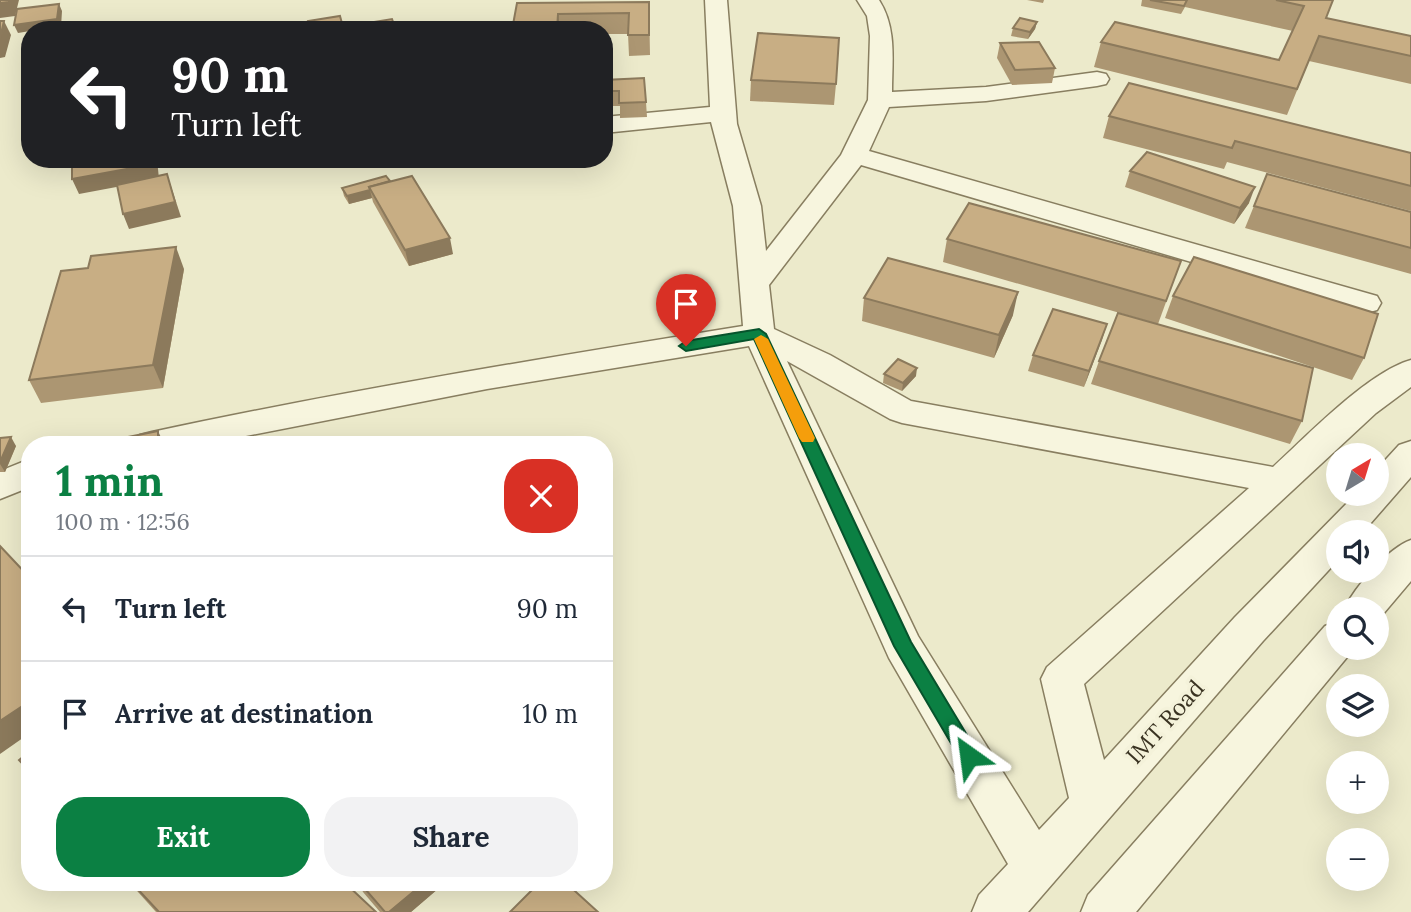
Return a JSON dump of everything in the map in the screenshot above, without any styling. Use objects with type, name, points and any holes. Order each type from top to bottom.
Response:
[{"type":"street","points":[[716,0],[723,113],[747,206],[759,334],[903,646],[1034,866]]},
{"type":"street","points":[[754,285],[826,196],[854,155],[880,100],[881,36],[878,16],[868,0]]},
{"type":"street","points":[[880,100],[986,94],[1097,79]]},
{"type":"street","points":[[613,124],[723,113]]},
{"type":"street","points":[[854,155],[1366,303]]},
{"type":"street","points":[[189,436],[474,381],[759,334],[819,363],[902,411],[1279,481]]},
{"type":"street","points":[[1092,802],[1062,679],[1364,405],[1411,370]]},
{"type":"street","name":"IMT Road","points":[[1390,478],[1411,454]]},
{"type":"street","points":[[0,486],[21,476]]},
{"type":"street","name":"IMT Road","points":[[1352,520],[1365,506]]},
{"type":"street","name":"IMT Road","points":[[996,912],[1092,802],[1326,548]]},
{"type":"street","points":[[1374,597],[1411,555]]},
{"type":"street","points":[[1105,912],[1326,653]]},
{"type":"building","points":[[1150,0],[1187,0],[1184,6]]},
{"type":"building","points":[[1276,0],[1333,0],[1326,18],[1411,36],[1411,56],[1319,36],[1297,89],[1101,42],[1115,22],[1279,60],[1304,6]]},
{"type":"building","points":[[649,2],[649,35],[628,35],[629,13],[558,14],[558,21],[514,21],[517,3]]},
{"type":"building","points":[[59,4],[57,19],[21,21],[21,24],[14,25],[17,9]]},
{"type":"building","points":[[340,16],[341,21],[308,21]]},
{"type":"building","points":[[1020,18],[1037,22],[1030,32],[1013,28]]},
{"type":"building","points":[[0,21],[4,21],[0,38]]},
{"type":"building","points":[[758,33],[839,38],[836,84],[751,80]]},
{"type":"building","points":[[1039,42],[1055,68],[1015,70],[1000,43]]},
{"type":"building","points":[[644,78],[646,102],[619,103],[619,91],[613,91],[613,80]]},
{"type":"building","points":[[1129,83],[1411,153],[1411,186],[1235,141],[1232,148],[1109,116]]},
{"type":"building","points":[[1147,152],[1255,187],[1240,208],[1130,171]]},
{"type":"building","points":[[72,168],[132,168],[72,179]]},
{"type":"building","points":[[167,174],[175,202],[123,214],[117,185]]},
{"type":"building","points":[[1267,174],[1411,212],[1411,248],[1254,206]]},
{"type":"building","points":[[386,176],[390,181],[369,187],[370,190],[347,196],[342,188]]},
{"type":"building","points":[[412,176],[450,238],[405,250],[369,187]]},
{"type":"building","points":[[969,203],[1181,261],[1166,301],[947,239]]},
{"type":"building","points":[[176,247],[153,365],[29,380],[61,271],[88,268],[91,256]]},
{"type":"building","points":[[1194,257],[1378,314],[1364,358],[1173,296]]},
{"type":"building","points":[[888,258],[1018,292],[999,335],[864,298]]},
{"type":"building","points":[[1053,309],[1107,324],[1089,371],[1033,355]]},
{"type":"building","points":[[1118,313],[1313,368],[1302,421],[1099,361]]},
{"type":"building","points":[[898,359],[917,368],[903,383],[884,374]]},
{"type":"building","points":[[158,431],[158,436],[133,436]]},
{"type":"building","points":[[11,437],[0,462],[0,438]]},
{"type":"building","points":[[0,546],[21,568],[21,707],[0,721]]},
{"type":"building","points":[[139,891],[354,891],[376,912],[159,912]]},
{"type":"building","points":[[367,891],[414,891],[389,912],[385,912]]},
{"type":"building","points":[[531,891],[575,891],[598,912],[510,912]]},
{"type":"slow traffic","points":[[761,339],[807,438]]},
{"type":"route","points":[[686,346],[759,334],[800,420],[851,539],[903,646],[969,756]]}]
